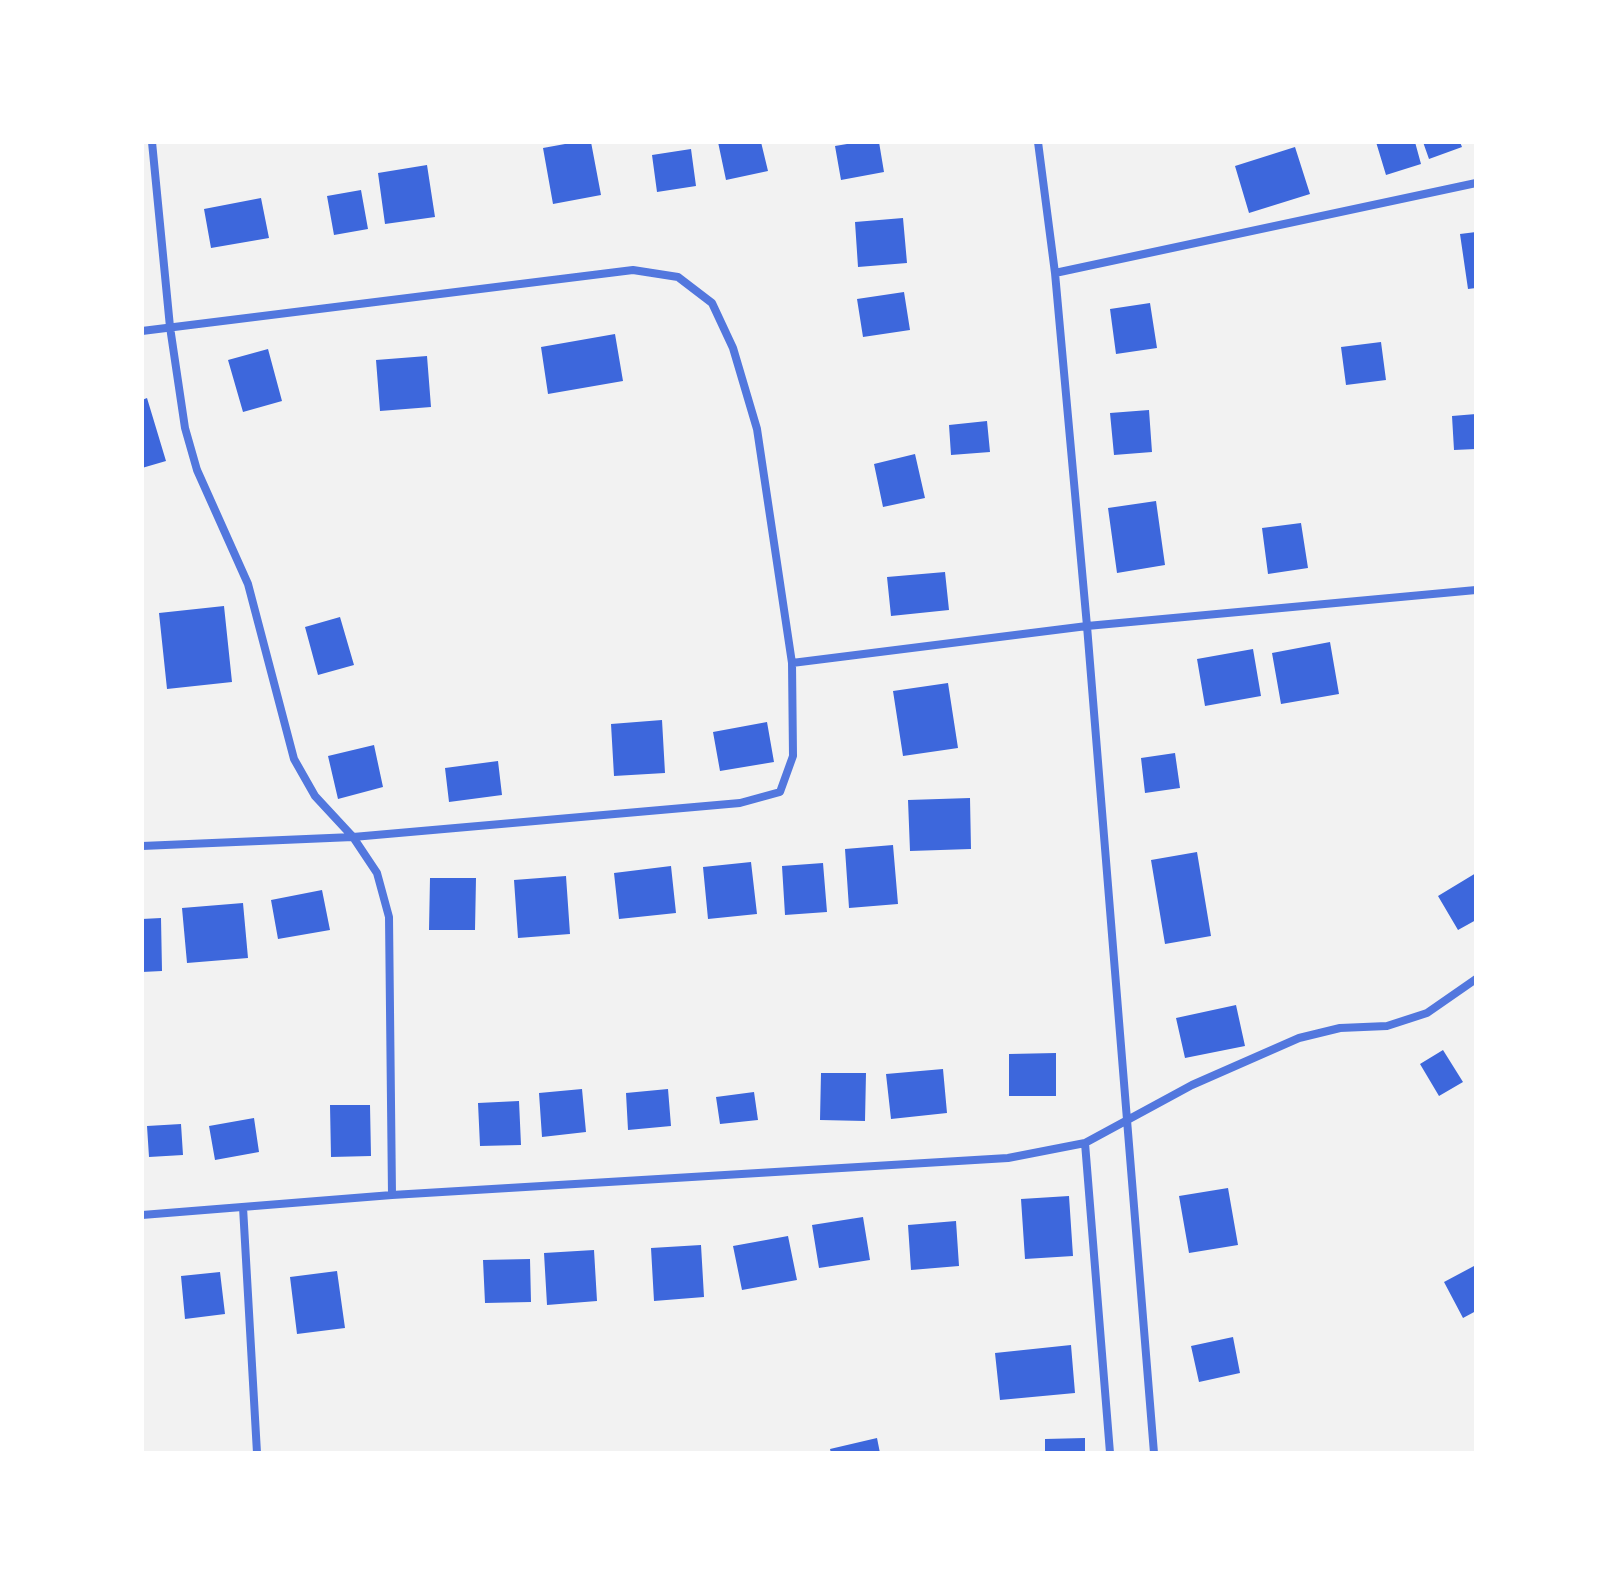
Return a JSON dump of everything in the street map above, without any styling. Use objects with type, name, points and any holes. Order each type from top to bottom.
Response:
[{"type":"street","points":[[152,142],[170,327],[185,428],[215,517],[238,555],[248,584],[294,759],[315,796],[353,837],[377,873],[389,917],[392,1195]]},
{"type":"street","points":[[1038,142],[1055,273],[1087,626],[1154,1453]]},
{"type":"street","points":[[1055,273],[1476,183]]},
{"type":"street","points":[[142,331],[633,270],[678,277],[712,303],[733,348],[757,429],[792,663],[793,756],[780,792],[740,803],[353,837],[142,846]]},
{"type":"street","points":[[792,663],[1087,626],[1476,590]]},
{"type":"street","points":[[142,1215],[392,1195],[1008,1158],[1085,1143],[1192,1085],[1299,1038],[1340,1028],[1387,1026],[1427,1013],[1476,979]]},
{"type":"street","points":[[1085,1143],[1110,1453]]},
{"type":"street","points":[[243,1207],[257,1453]]},
{"type":"building","points":[[591,142],[601,195],[553,204],[543,148]]},
{"type":"building","points":[[718,142],[761,142],[768,171],[726,180]]},
{"type":"building","points":[[879,142],[884,172],[841,180],[835,146]]},
{"type":"building","points":[[1376,142],[1415,142],[1421,164],[1386,175]]},
{"type":"building","points":[[1423,142],[1460,142],[1462,147],[1429,159]]},
{"type":"building","points":[[1295,147],[1310,194],[1249,213],[1235,166]]},
{"type":"building","points":[[691,149],[696,186],[657,192],[652,155]]},
{"type":"building","points":[[427,165],[435,217],[385,224],[378,173]]},
{"type":"building","points":[[361,190],[368,229],[334,235],[327,196]]},
{"type":"building","points":[[261,198],[269,238],[211,248],[204,209]]},
{"type":"building","points":[[903,218],[907,263],[858,267],[855,222]]},
{"type":"building","points":[[1476,232],[1476,288],[1468,289],[1460,234]]},
{"type":"building","points":[[904,292],[910,330],[863,337],[857,299]]},
{"type":"building","points":[[1150,303],[1157,348],[1116,354],[1110,309]]},
{"type":"building","points":[[615,334],[623,381],[548,394],[541,347]]},
{"type":"building","points":[[1381,342],[1386,380],[1346,385],[1341,347]]},
{"type":"building","points":[[268,349],[282,401],[243,412],[228,360]]},
{"type":"building","points":[[427,356],[431,407],[380,411],[376,360]]},
{"type":"building","points":[[147,398],[166,461],[142,468],[142,400]]},
{"type":"building","points":[[1149,410],[1152,452],[1114,455],[1110,413]]},
{"type":"building","points":[[1476,414],[1476,449],[1454,450],[1452,416]]},
{"type":"building","points":[[987,421],[990,452],[951,455],[949,425]]},
{"type":"building","points":[[915,454],[925,498],[883,507],[874,464]]},
{"type":"building","points":[[1156,501],[1165,565],[1117,573],[1108,508]]},
{"type":"building","points":[[1301,523],[1308,568],[1268,574],[1262,528]]},
{"type":"building","points":[[945,572],[949,610],[891,616],[887,577]]},
{"type":"building","points":[[224,606],[232,682],[167,689],[159,613]]},
{"type":"building","points":[[340,617],[354,665],[318,675],[305,627]]},
{"type":"building","points":[[1330,642],[1339,694],[1281,704],[1272,653]]},
{"type":"building","points":[[1253,649],[1261,696],[1205,706],[1197,659]]},
{"type":"building","points":[[948,683],[958,748],[903,756],[893,691]]},
{"type":"building","points":[[662,720],[665,773],[614,776],[611,724]]},
{"type":"building","points":[[767,722],[774,762],[720,771],[713,732]]},
{"type":"building","points":[[374,745],[383,787],[338,799],[328,756]]},
{"type":"building","points":[[1175,753],[1180,788],[1145,793],[1141,758]]},
{"type":"building","points":[[498,761],[502,795],[449,802],[445,768]]},
{"type":"building","points":[[970,798],[971,849],[910,851],[908,800]]},
{"type":"building","points":[[893,845],[898,904],[849,908],[845,849]]},
{"type":"building","points":[[1197,852],[1211,936],[1165,944],[1151,860]]},
{"type":"building","points":[[751,862],[757,914],[708,919],[703,867]]},
{"type":"building","points":[[823,863],[827,912],[785,915],[782,866]]},
{"type":"building","points":[[671,866],[676,913],[619,919],[614,873]]},
{"type":"building","points":[[1476,873],[1476,920],[1458,930],[1438,896]]},
{"type":"building","points":[[566,876],[570,934],[518,938],[514,880]]},
{"type":"building","points":[[430,878],[476,878],[475,930],[429,930]]},
{"type":"building","points":[[322,890],[330,930],[278,939],[271,900]]},
{"type":"building","points":[[243,903],[248,958],[187,963],[182,908]]},
{"type":"building","points":[[161,918],[162,971],[142,972],[142,919]]},
{"type":"building","points":[[1236,1005],[1245,1046],[1185,1058],[1176,1018]]},
{"type":"building","points":[[1443,1050],[1463,1082],[1439,1096],[1420,1064]]},
{"type":"building","points":[[1056,1053],[1056,1096],[1009,1096],[1009,1054]]},
{"type":"building","points":[[943,1069],[947,1113],[891,1119],[886,1074]]},
{"type":"building","points":[[821,1073],[866,1073],[865,1121],[820,1120]]},
{"type":"building","points":[[582,1089],[586,1132],[542,1137],[539,1093]]},
{"type":"building","points":[[668,1089],[671,1126],[628,1130],[626,1093]]},
{"type":"building","points":[[754,1092],[758,1120],[720,1124],[716,1097]]},
{"type":"building","points":[[519,1101],[521,1145],[480,1146],[478,1103]]},
{"type":"building","points":[[330,1105],[370,1105],[371,1156],[331,1157]]},
{"type":"building","points":[[254,1118],[259,1152],[215,1160],[209,1126]]},
{"type":"building","points":[[181,1124],[183,1155],[149,1157],[147,1126]]},
{"type":"building","points":[[1228,1188],[1238,1245],[1189,1253],[1179,1196]]},
{"type":"building","points":[[1069,1196],[1073,1256],[1025,1259],[1021,1199]]},
{"type":"building","points":[[863,1217],[870,1260],[819,1268],[812,1225]]},
{"type":"building","points":[[956,1221],[959,1266],[911,1270],[908,1225]]},
{"type":"building","points":[[788,1236],[797,1280],[742,1290],[733,1246]]},
{"type":"building","points":[[701,1245],[704,1297],[654,1301],[651,1248]]},
{"type":"building","points":[[594,1250],[597,1301],[547,1305],[544,1253]]},
{"type":"building","points":[[530,1259],[531,1302],[485,1303],[483,1260]]},
{"type":"building","points":[[1474,1266],[1476,1311],[1463,1318],[1444,1282]]},
{"type":"building","points":[[337,1271],[345,1328],[297,1334],[290,1277]]},
{"type":"building","points":[[220,1272],[225,1314],[185,1319],[181,1276]]},
{"type":"building","points":[[1233,1337],[1240,1373],[1199,1382],[1191,1346]]},
{"type":"building","points":[[1071,1345],[1075,1393],[1000,1400],[995,1353]]},
{"type":"building","points":[[877,1438],[880,1453],[831,1453],[830,1449]]},
{"type":"building","points":[[1085,1438],[1085,1453],[1045,1453],[1045,1439]]}]
